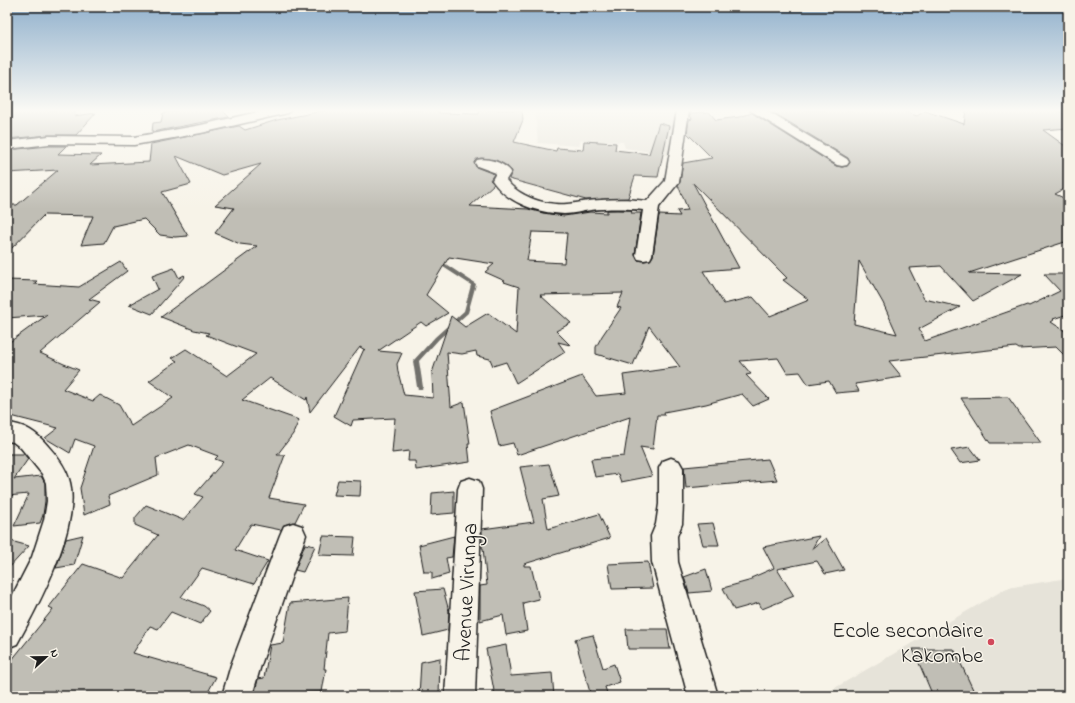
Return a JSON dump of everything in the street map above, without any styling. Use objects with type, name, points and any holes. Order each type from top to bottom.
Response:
[{"type":"street","points":[[7,145],[25,143]]},
{"type":"street","points":[[644,255],[651,206],[672,182],[679,143]]},
{"type":"street","points":[[810,143],[842,162]]},
{"type":"street","points":[[482,164],[499,168],[504,172],[499,180],[502,186],[509,193],[536,204],[565,209],[620,203],[651,206]]},
{"type":"street","points":[[7,432],[20,434],[33,444],[42,454],[54,472],[58,482],[59,500],[54,532],[42,566],[26,600],[7,634]]},
{"type":"street","points":[[671,468],[671,509],[669,524],[664,536],[665,562],[703,696]]},
{"type":"street","name":"Avenue Virunga","points":[[460,696],[470,489]]},
{"type":"street","points":[[237,696],[246,665],[293,535]]},
{"type":"shaded area","points":[[538,143],[580,143],[579,146]]},
{"type":"shaded area","points":[[623,143],[671,143],[669,155],[625,148]]},
{"type":"shaded area","name":"Ecole secondaire Kakombe","points":[[1068,578],[1068,696],[821,696],[1007,588]]},
{"type":"building","points":[[518,143],[556,151],[557,148],[583,150],[584,143],[613,143],[616,143],[615,150],[649,154],[653,143],[665,143],[658,177],[635,176],[628,198],[586,200],[509,179],[512,171],[496,160],[481,158],[474,162],[476,167],[494,174],[490,180],[494,184],[470,206],[528,209],[564,216],[590,212],[607,213],[607,210],[632,210],[631,213],[641,213],[635,255],[638,260],[644,261],[650,260],[653,256],[659,215],[680,216],[677,211],[688,210],[678,185],[680,182],[683,163],[712,158],[697,143],[799,143],[836,166],[842,167],[847,166],[850,163],[848,158],[823,143],[1061,143],[1068,148],[1068,187],[1055,194],[1068,200],[1068,241],[969,273],[1022,274],[973,301],[941,266],[909,268],[924,299],[960,307],[919,329],[925,341],[1027,305],[1029,306],[1060,291],[1044,274],[1068,274],[1068,314],[1053,319],[1054,320],[1051,322],[1068,333],[1068,359],[1056,347],[1019,349],[1016,347],[889,361],[902,377],[855,384],[859,391],[836,393],[829,381],[808,384],[800,372],[787,373],[778,358],[740,361],[751,374],[746,375],[769,399],[753,406],[742,394],[706,404],[664,412],[665,415],[657,415],[653,449],[640,447],[652,476],[621,482],[618,474],[595,477],[591,459],[624,456],[630,417],[517,455],[513,443],[499,446],[490,411],[582,376],[596,396],[626,393],[623,375],[680,367],[649,326],[633,365],[596,354],[596,347],[621,308],[617,307],[623,293],[540,295],[571,323],[556,331],[570,345],[558,342],[565,352],[516,383],[506,362],[493,366],[490,359],[477,356],[476,351],[462,354],[447,352],[451,407],[464,402],[470,444],[468,444],[470,462],[416,470],[415,461],[408,461],[409,451],[392,453],[395,418],[353,420],[351,426],[334,416],[364,349],[360,347],[310,412],[307,397],[306,400],[270,378],[242,400],[299,420],[293,434],[277,455],[285,455],[269,498],[304,504],[295,522],[284,525],[281,530],[251,524],[235,550],[268,561],[254,584],[202,568],[181,597],[204,606],[210,611],[200,624],[171,612],[158,629],[150,626],[133,653],[216,677],[206,696],[7,696],[7,666],[53,609],[49,607],[83,564],[123,578],[158,535],[135,525],[135,518],[146,505],[183,520],[203,497],[195,494],[223,462],[215,459],[218,456],[189,445],[156,458],[158,475],[108,496],[110,504],[84,515],[80,488],[94,446],[75,439],[70,453],[45,438],[58,428],[7,415],[7,344],[47,315],[7,318],[7,280],[37,281],[34,284],[79,287],[121,262],[127,271],[89,299],[100,302],[40,353],[79,370],[63,389],[93,401],[100,395],[119,405],[131,426],[173,398],[149,381],[177,361],[172,358],[186,349],[227,376],[256,354],[206,335],[209,333],[194,330],[161,317],[257,246],[240,244],[215,233],[234,208],[215,205],[261,164],[222,175],[176,156],[191,184],[162,192],[188,236],[175,237],[160,235],[144,219],[113,226],[104,243],[81,245],[93,216],[44,215],[7,253],[7,205],[17,205],[58,170],[7,173],[7,150],[66,146],[58,154],[101,155],[90,165],[149,162],[151,144]],"holes":[[[693,183],[787,278],[783,280],[809,300],[770,316],[753,297],[724,304],[703,271],[739,268]],[[532,232],[567,233],[564,263],[527,261]],[[449,257],[494,264],[485,272],[505,281],[504,282],[519,287],[516,334],[488,313],[465,327],[451,316],[432,373],[433,398],[404,395],[397,364],[402,353],[378,351],[421,322],[426,326],[448,313],[426,295]],[[859,261],[883,303],[897,334],[854,324]]]},
{"type":"building","points":[[174,268],[179,278],[184,275],[185,276],[152,314],[129,305],[158,289],[152,276]]},
{"type":"building","points":[[1008,397],[1041,443],[990,443],[961,398]]},
{"type":"building","points":[[970,447],[980,460],[960,463],[951,450]]},
{"type":"building","points":[[7,454],[24,454],[28,459],[14,479],[41,476],[45,483],[45,501],[40,523],[14,526],[29,494],[7,496]]},
{"type":"building","points":[[768,459],[777,480],[686,488],[684,467]]},
{"type":"building","points":[[549,464],[559,496],[543,499],[548,529],[599,514],[610,538],[524,564],[524,566],[531,566],[539,599],[523,603],[527,631],[506,635],[503,615],[480,621],[480,586],[487,585],[482,548],[482,529],[534,522],[520,467]]},
{"type":"building","points":[[338,480],[361,481],[360,496],[334,495]]},
{"type":"building","points":[[454,491],[454,513],[431,515],[432,493]]},
{"type":"building","points":[[713,523],[719,545],[703,545],[697,524]]},
{"type":"building","points":[[83,535],[74,565],[56,568],[66,539]]},
{"type":"building","points":[[323,536],[355,537],[353,556],[319,555]]},
{"type":"building","points":[[454,536],[452,557],[446,558],[449,574],[432,579],[432,572],[424,572],[419,545]]},
{"type":"building","points":[[819,536],[812,549],[826,538],[844,570],[825,574],[817,561],[777,569],[794,596],[762,609],[759,603],[734,610],[723,588],[752,580],[751,578],[774,568],[763,547]]},
{"type":"building","points":[[7,540],[29,546],[7,570]]},
{"type":"building","points":[[305,544],[315,546],[303,572],[295,570]]},
{"type":"building","points":[[648,562],[653,588],[612,589],[608,564]]},
{"type":"building","points":[[706,569],[712,591],[689,593],[684,577]]},
{"type":"building","points":[[443,589],[449,611],[448,630],[423,636],[415,591]]},
{"type":"building","points":[[348,598],[345,631],[328,633],[324,669],[326,669],[322,692],[284,693],[284,696],[254,696],[258,679],[264,678],[270,645],[283,643],[290,603]]},
{"type":"building","points":[[626,629],[667,629],[670,649],[628,649]]},
{"type":"building","points":[[593,635],[603,668],[614,664],[620,682],[605,687],[608,696],[591,696],[575,639]]},
{"type":"building","points":[[506,645],[511,676],[552,673],[554,696],[495,696],[486,649]]},
{"type":"building","points":[[913,649],[954,649],[976,696],[933,696]]},
{"type":"building","points":[[440,658],[439,696],[419,696],[421,662]]},
{"type":"waterway","points":[[420,387],[416,361],[437,338],[466,312],[474,284],[439,262]]},
{"type":"place","name":"Ecole secondaire Kakombe","points":[[991,642]]}]
